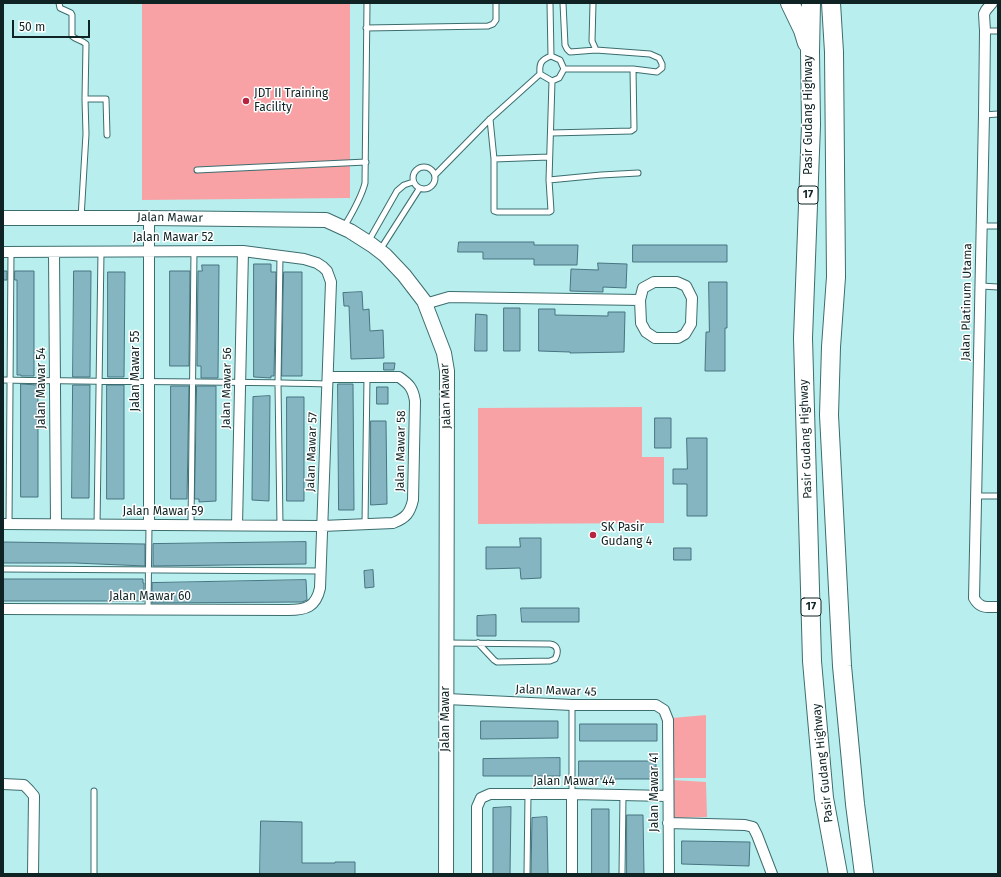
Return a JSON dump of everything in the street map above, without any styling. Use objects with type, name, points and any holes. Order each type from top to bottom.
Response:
[{"type":"highway","points":[[790,3],[803,30],[810,52]]},
{"type":"highway","name":"Pasir Gudang Highway","points":[[811,3],[811,125],[803,338],[812,653],[824,798],[838,874]]},
{"type":"highway","name":"Pasir Gudang Highway","points":[[831,3],[834,52],[836,277],[831,347],[829,415],[842,666],[855,804],[864,874]]},
{"type":"highway","points":[[834,52],[840,3]]},
{"type":"street","name":"Jalan Platinum Utama","points":[[992,3],[984,14],[984,115],[974,598],[977,604],[983,607],[998,607]]},
{"type":"street","name":"Jalan Mawar","points":[[3,218],[326,220],[350,231],[385,255],[404,275],[424,301],[444,352],[448,371],[446,874]]},
{"type":"street","name":"Jalan Mawar 55","points":[[149,218],[149,525]]},
{"type":"street","name":"Jalan Mawar 52","points":[[7,252],[243,251],[304,259],[317,263],[327,272],[331,282]]},
{"type":"street","name":"Jalan Mawar 56","points":[[237,525],[243,251]]},
{"type":"street","name":"Jalan Mawar 54","points":[[54,252],[56,524]]},
{"type":"street","name":"Jalan Mawar 57","points":[[296,610],[310,606],[319,595],[320,588],[331,282]]},
{"type":"street","points":[[654,282],[677,282],[686,286],[692,298],[691,324],[685,334],[678,338],[655,338],[646,332],[641,322],[640,300],[643,288],[654,282]]},
{"type":"street","points":[[425,304],[449,297],[640,300]]},
{"type":"street","name":"Jalan Mawar 58","points":[[322,526],[393,523],[403,518],[408,513],[413,500],[414,394],[410,387],[399,377],[367,377],[328,380]]},
{"type":"street","name":"Jalan Mawar 59","points":[[6,524],[322,526]]},
{"type":"street","name":"Jalan Mawar 60","points":[[3,609],[296,610]]},
{"type":"street","name":"Jalan Mawar 45","points":[[446,700],[572,705],[656,705],[664,710]]},
{"type":"street","name":"Jalan Mawar 41","points":[[664,710],[668,720],[669,874]]},
{"type":"street","points":[[3,784],[24,785],[34,796],[33,874]]},
{"type":"street","name":"Jalan Mawar 44","points":[[477,874],[478,807],[481,798],[490,794],[668,796]]},
{"type":"street","points":[[572,794],[572,874]]},
{"type":"street","points":[[668,823],[745,825],[753,827],[758,834],[772,874]]},
{"type":"lane","points":[[59,3],[60,8],[72,13],[72,36],[74,39],[86,44],[86,134],[81,218]]},
{"type":"lane","points":[[343,228],[356,207],[363,191],[366,178],[367,3]]},
{"type":"lane","points":[[366,28],[488,26],[493,24],[496,20],[496,3]]},
{"type":"lane","points":[[550,3],[551,56]]},
{"type":"lane","points":[[563,3],[565,45],[570,52],[596,50],[650,54],[659,58],[662,64],[662,68],[657,72],[634,69],[564,69]]},
{"type":"lane","points":[[593,3],[592,41],[596,50]]},
{"type":"lane","points":[[985,31],[998,31]]},
{"type":"lane","points":[[540,74],[539,66],[543,59],[551,56],[560,60],[564,69]]},
{"type":"lane","points":[[552,81],[559,78],[564,69]]},
{"type":"lane","points":[[551,133],[631,131],[634,129],[634,69]]},
{"type":"lane","points":[[540,74],[552,81]]},
{"type":"lane","points":[[435,175],[429,168],[420,168],[414,174],[413,182],[419,189],[428,189],[434,183],[435,175],[490,119],[540,74]]},
{"type":"lane","points":[[490,119],[494,159],[494,211],[551,211],[549,180],[552,81]]},
{"type":"lane","points":[[85,99],[106,99],[107,135]]},
{"type":"lane","points":[[984,115],[998,114]]},
{"type":"lane","points":[[494,159],[550,157]]},
{"type":"lane","points":[[197,170],[366,162]]},
{"type":"lane","points":[[549,180],[638,173]]},
{"type":"lane","points":[[367,242],[397,191],[404,185],[413,182]]},
{"type":"lane","points":[[380,251],[419,189]]},
{"type":"lane","points":[[982,226],[998,226]]},
{"type":"lane","points":[[191,525],[194,251]]},
{"type":"lane","points":[[6,524],[10,380],[7,252]]},
{"type":"lane","points":[[97,524],[101,252]]},
{"type":"lane","points":[[280,256],[278,383],[280,526]]},
{"type":"lane","points":[[981,286],[998,287]]},
{"type":"lane","points":[[365,524],[367,377]]},
{"type":"lane","points":[[3,380],[278,383],[328,380]]},
{"type":"lane","points":[[977,496],[998,496]]},
{"type":"lane","points":[[148,610],[149,525]]},
{"type":"lane","points":[[3,569],[321,571]]},
{"type":"lane","points":[[447,643],[478,643],[550,644],[557,648],[557,653],[553,661],[500,662],[494,660],[478,643]]},
{"type":"lane","points":[[572,705],[572,794]]},
{"type":"lane","points":[[94,791],[94,874]]},
{"type":"lane","points":[[527,874],[528,794]]},
{"type":"lane","points":[[622,874],[623,795]]},
{"type":"shaded area","name":"JDT II Training Facility","points":[[142,3],[350,3],[350,198],[142,200]]},
{"type":"shaded area","points":[[642,407],[642,457],[664,457],[664,523],[478,524],[478,408]]},
{"type":"shaded area","points":[[706,715],[706,778],[673,778],[672,718]]},
{"type":"shaded area","points":[[672,780],[706,782],[707,817],[673,818]]},
{"type":"building","points":[[459,242],[534,242],[534,245],[578,245],[577,265],[534,265],[534,259],[483,259],[483,252],[458,252]]},
{"type":"building","points":[[633,245],[727,245],[727,262],[633,262]]},
{"type":"building","points":[[598,263],[627,264],[626,288],[603,287],[603,292],[570,291],[571,269],[598,270]]},
{"type":"building","points":[[254,264],[271,264],[271,272],[276,272],[274,376],[271,376],[271,378],[254,377]]},
{"type":"building","points":[[202,265],[219,265],[218,378],[201,378],[201,366],[197,366],[198,271],[202,271]]},
{"type":"building","points":[[3,271],[7,271],[7,280],[3,280]]},
{"type":"building","points":[[15,271],[34,271],[34,376],[17,375],[17,280],[15,280]]},
{"type":"building","points":[[74,271],[91,271],[90,377],[73,377]]},
{"type":"building","points":[[170,271],[190,271],[189,366],[170,366]]},
{"type":"building","points":[[108,272],[125,272],[124,377],[108,377]]},
{"type":"building","points":[[284,272],[302,272],[302,376],[282,376]]},
{"type":"building","points":[[709,282],[727,282],[725,371],[705,371],[706,332],[709,332]]},
{"type":"building","points":[[362,292],[363,310],[369,309],[370,331],[383,330],[384,358],[351,359],[349,306],[344,306],[343,293]]},
{"type":"building","points":[[504,308],[520,308],[520,351],[504,351]]},
{"type":"building","points":[[539,309],[555,309],[555,315],[608,316],[608,312],[625,312],[624,352],[570,353],[539,351]]},
{"type":"building","points":[[476,314],[487,315],[487,351],[475,351]]},
{"type":"building","points":[[384,363],[395,363],[394,370],[384,370]]},
{"type":"building","points":[[21,384],[38,385],[38,497],[21,497]]},
{"type":"building","points":[[338,384],[353,384],[354,510],[339,510]]},
{"type":"building","points":[[73,385],[90,385],[89,498],[72,498]]},
{"type":"building","points":[[107,385],[124,385],[124,499],[107,499]]},
{"type":"building","points":[[171,386],[189,386],[187,499],[171,499]]},
{"type":"building","points":[[197,386],[216,386],[216,501],[199,502],[199,499],[195,499]]},
{"type":"building","points":[[377,387],[388,387],[388,404],[377,404]]},
{"type":"building","points":[[270,396],[269,501],[252,500],[253,397]]},
{"type":"building","points":[[287,397],[304,397],[304,501],[287,501]]},
{"type":"building","points":[[655,418],[671,418],[671,448],[655,448]]},
{"type":"building","points":[[371,421],[386,421],[387,504],[371,505]]},
{"type":"building","points":[[687,438],[707,438],[707,516],[687,516],[687,484],[673,484],[673,469],[687,469]]},
{"type":"building","points":[[520,538],[541,538],[541,578],[521,579],[520,568],[486,569],[486,547],[520,547]]},
{"type":"building","points":[[3,542],[145,544],[145,566],[75,563],[3,563]]},
{"type":"building","points":[[306,542],[306,564],[153,566],[153,544]]},
{"type":"building","points":[[674,548],[691,548],[691,560],[674,560]]},
{"type":"building","points":[[373,570],[374,587],[365,588],[364,571]]},
{"type":"building","points":[[3,579],[143,579],[144,601],[3,601]]},
{"type":"building","points":[[306,580],[307,600],[302,602],[152,603],[152,583]]},
{"type":"building","points":[[521,608],[579,608],[579,622],[522,622]]},
{"type":"building","points":[[496,615],[496,636],[477,636],[477,616]]},
{"type":"building","points":[[481,721],[558,721],[558,738],[481,739]]},
{"type":"building","points":[[580,724],[657,724],[657,741],[580,741]]},
{"type":"building","points":[[560,758],[560,776],[483,776],[483,759]]},
{"type":"building","points":[[579,761],[656,761],[656,779],[579,779]]},
{"type":"building","points":[[511,807],[510,874],[493,874],[493,808]]},
{"type":"building","points":[[592,809],[609,809],[609,874],[592,874]]},
{"type":"building","points":[[627,815],[643,815],[644,874],[627,874]]},
{"type":"building","points":[[547,817],[548,874],[531,874],[532,818]]},
{"type":"building","points":[[261,821],[302,822],[302,863],[355,862],[355,874],[260,874]]},
{"type":"building","points":[[682,841],[750,842],[749,866],[682,864]]},
{"type":"place","name":"JDT II Training Facility","points":[[246,101]]},
{"type":"place","name":"SK Pasir Gudang 4","points":[[593,535]]}]
